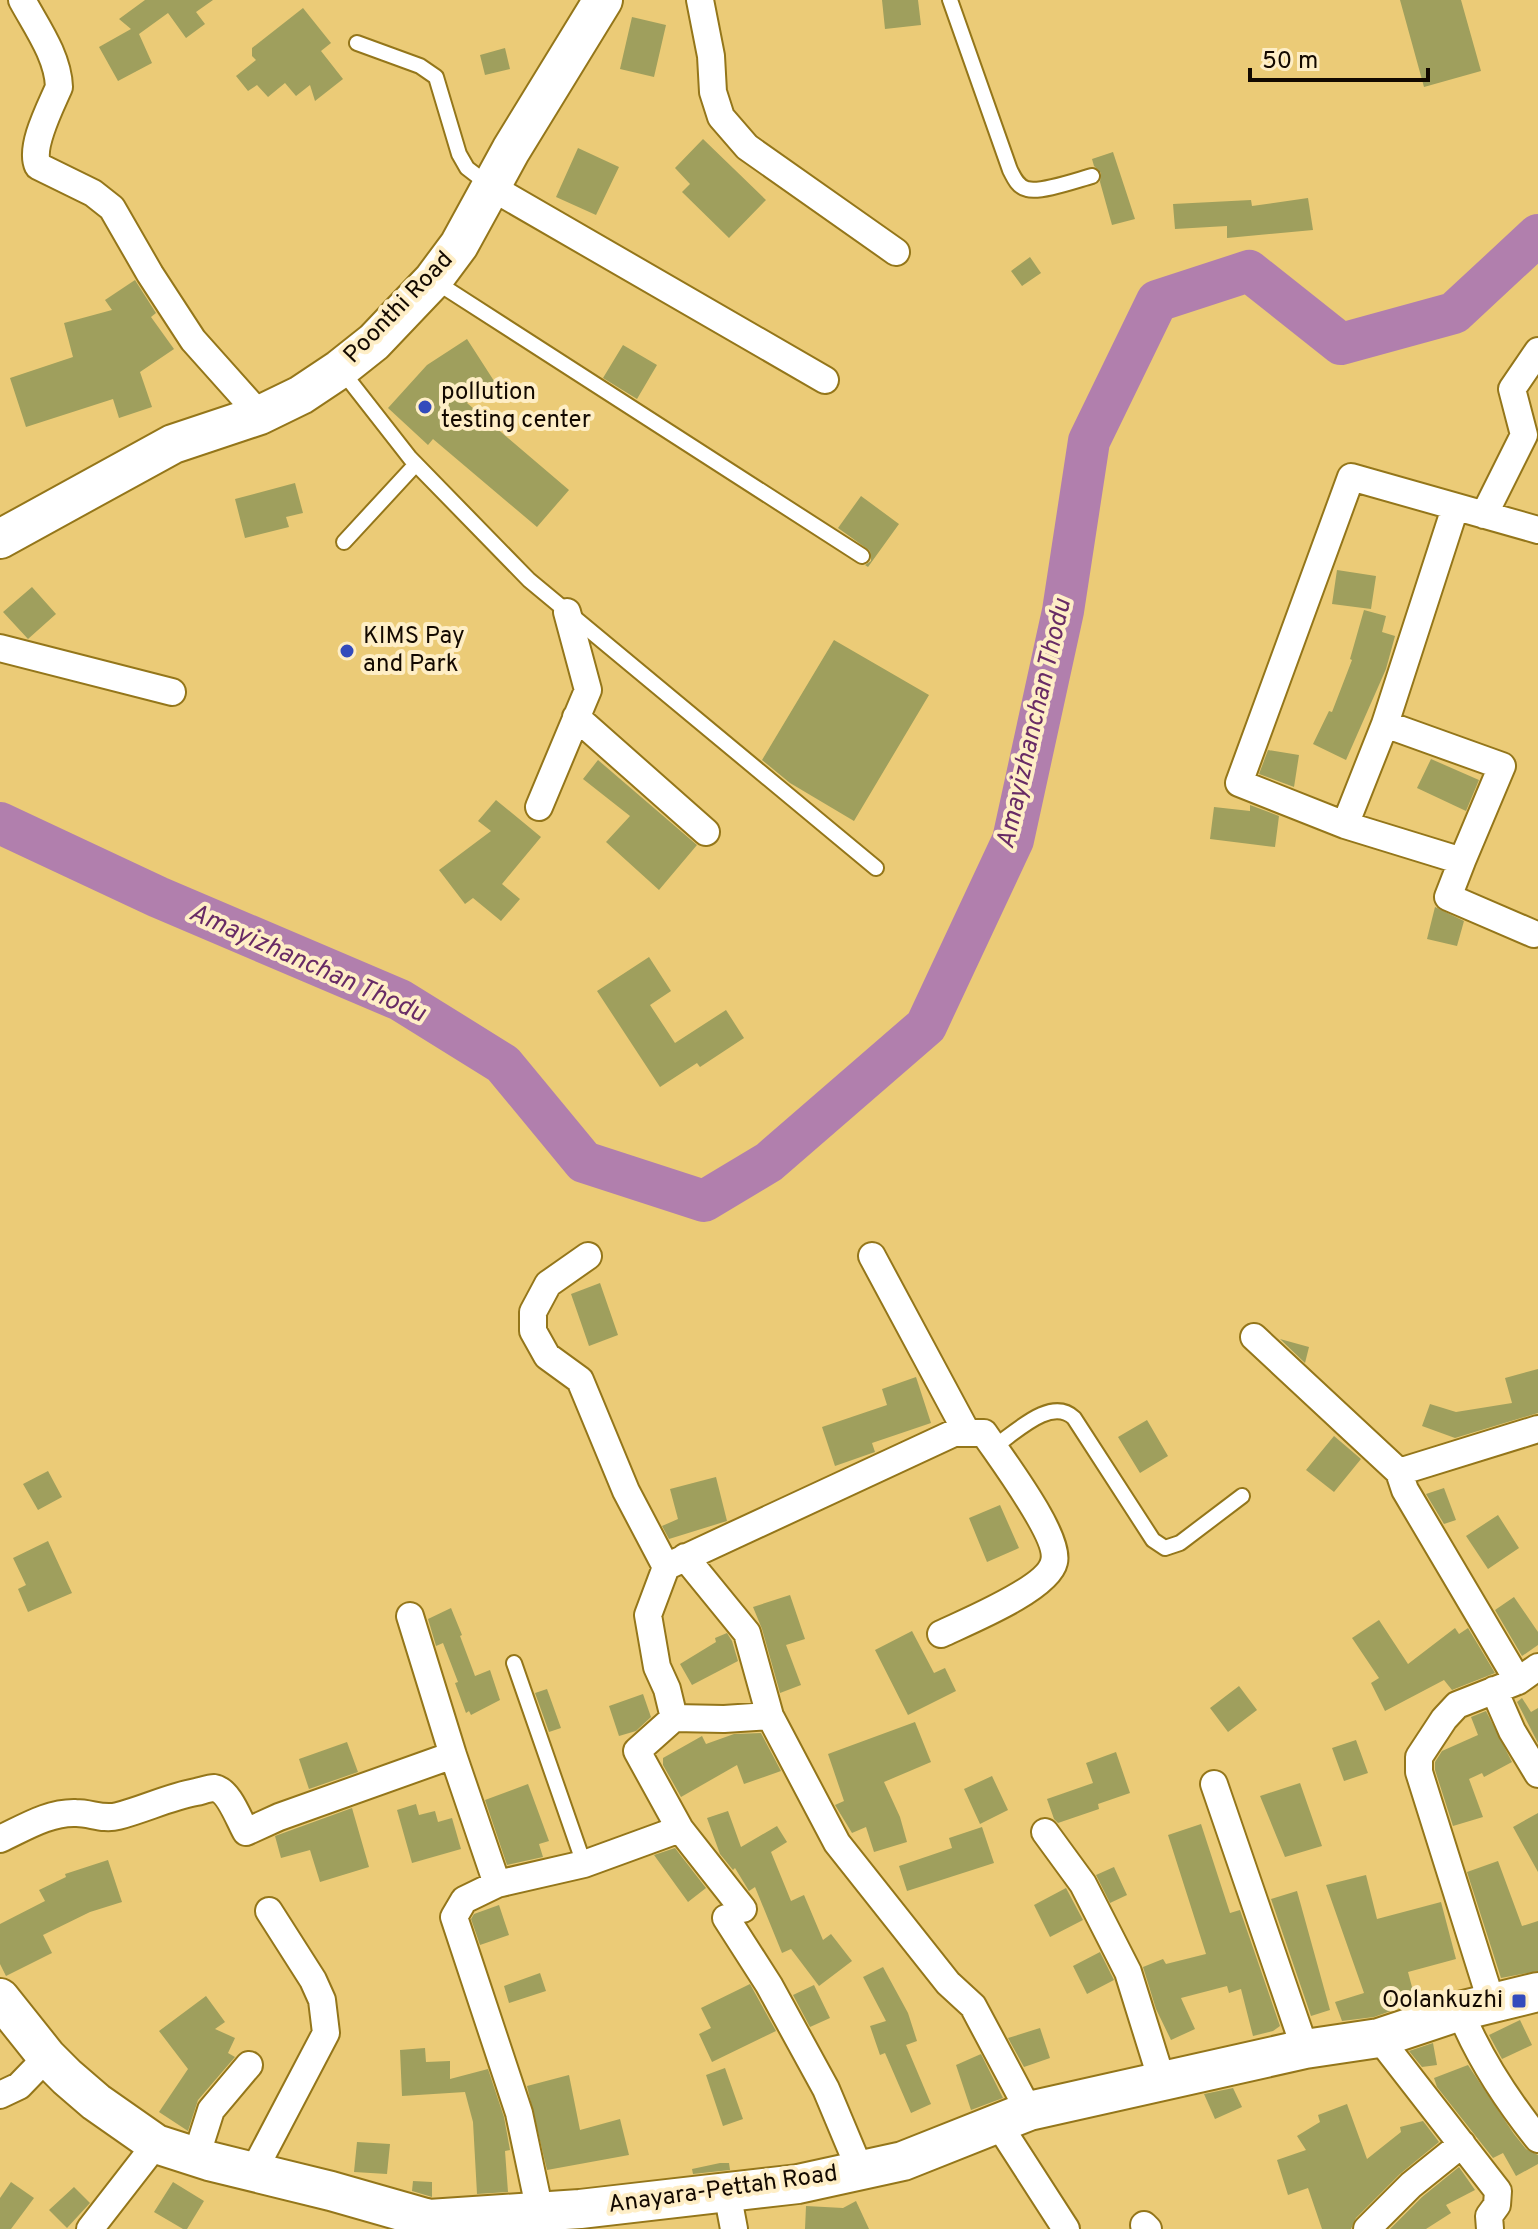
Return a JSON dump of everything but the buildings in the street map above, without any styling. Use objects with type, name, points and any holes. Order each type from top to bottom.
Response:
[{"type":"main road","name":"Poonthi Road","points":[[0,539],[173,444],[260,415],[301,395],[374,342],[433,280],[459,245],[603,0]]},
{"type":"main road","name":"Anayara-Pettah Road","points":[[0,1998],[47,2057],[96,2102],[156,2144],[331,2191],[427,2224],[564,2217],[798,2184],[903,2161],[1013,2117],[1305,2049],[1379,2038],[1476,2007],[1538,1992]]},
{"type":"street","points":[[22,0],[50,53],[59,78],[59,87],[36,146],[34,158],[38,166],[93,193],[112,208],[193,340],[260,415]]},
{"type":"street","points":[[700,0],[711,56],[713,92],[721,117],[747,147],[896,252]]},
{"type":"street","points":[[491,187],[825,380]]},
{"type":"street","points":[[1484,515],[1524,435],[1512,389],[1538,351]]},
{"type":"street","points":[[1462,861],[1345,825],[1239,783],[1351,477],[1538,530]]},
{"type":"street","points":[[1345,825],[1385,724],[1455,508]]},
{"type":"street","points":[[539,807],[588,690],[567,612]]},
{"type":"street","points":[[0,648],[172,692]]},
{"type":"street","points":[[576,717],[706,832]]},
{"type":"street","points":[[1385,724],[1502,766],[1448,897],[1534,934]]},
{"type":"street","points":[[588,1256],[548,1284],[533,1312],[533,1331],[547,1356],[580,1380],[626,1491],[675,1562],[747,1633],[770,1716],[837,1843],[948,1983],[973,2006],[1013,2117],[1066,2229]]},
{"type":"street","points":[[872,1256],[966,1431]]},
{"type":"street","points":[[1254,1337],[1399,1472],[1405,1490],[1517,1679],[1512,1731],[1538,1774]]},
{"type":"street","points":[[1399,1472],[1538,1429]]},
{"type":"street","points":[[674,1718],[667,1689],[657,1667],[648,1615],[675,1562],[954,1433],[984,1433],[1045,1526],[1053,1544],[1055,1561],[1048,1574],[1031,1587],[988,1613],[941,1634]]},
{"type":"street","points":[[410,1616],[497,1884]]},
{"type":"street","points":[[1517,1679],[1457,1705],[1419,1757],[1419,1772],[1476,2007],[1473,2044],[1512,2106],[1538,2139]]},
{"type":"street","points":[[770,1716],[674,1718],[637,1751],[680,1829],[734,1914],[826,2089],[860,2170]]},
{"type":"street","points":[[0,1839],[43,1818],[63,1813],[101,1818],[118,1816],[167,1798],[215,1788],[229,1799],[246,1832],[279,1817],[453,1755]]},
{"type":"street","points":[[1214,1784],[1305,2049]]},
{"type":"street","points":[[564,2217],[519,2113],[454,1917],[464,1900],[497,1884],[584,1864],[680,1829]]},
{"type":"street","points":[[1045,1832],[1083,1884],[1128,1972],[1162,2081]]},
{"type":"street","points":[[253,2172],[326,2033],[322,2000],[313,1980],[269,1911]]},
{"type":"street","points":[[1379,2038],[1498,2191],[1497,2205],[1489,2216],[1490,2229]]},
{"type":"street","points":[[0,2095],[19,2086],[47,2057]]},
{"type":"street","points":[[196,2157],[211,2110],[249,2065]]},
{"type":"street","points":[[90,2229],[156,2144]]},
{"type":"street","points":[[1367,2229],[1411,2185],[1462,2144]]},
{"type":"street","points":[[727,2192],[734,2229]]},
{"type":"lane","points":[[950,0],[1017,183],[1025,189],[1035,189],[1092,176]]},
{"type":"lane","points":[[357,43],[420,66],[436,77],[459,154],[467,168],[491,187]]},
{"type":"lane","points":[[433,280],[862,556]]},
{"type":"lane","points":[[340,369],[416,464],[529,580],[876,868]]},
{"type":"lane","points":[[344,542],[416,464]]},
{"type":"lane","points":[[994,1447],[1045,1413],[1057,1409],[1067,1411],[1153,1540],[1165,1548],[1180,1543],[1242,1496]]},
{"type":"lane","points":[[514,1663],[584,1864]]},
{"type":"waterway","name":"Amayizhanchan Thodu","points":[[0,823],[158,897],[400,1000],[503,1064],[584,1162],[704,1201],[769,1162],[926,1026],[1013,840],[1063,611],[1089,441],[1157,301],[1249,271],[1341,344],[1454,313],[1538,235]]},
{"type":"place","name":"pollution testing center","points":[[425,407]]},
{"type":"place","name":"KIMS Pay and Park","points":[[347,651]]},
{"type":"place","name":"Oolankuzhi","points":[[1519,2001]]}]
